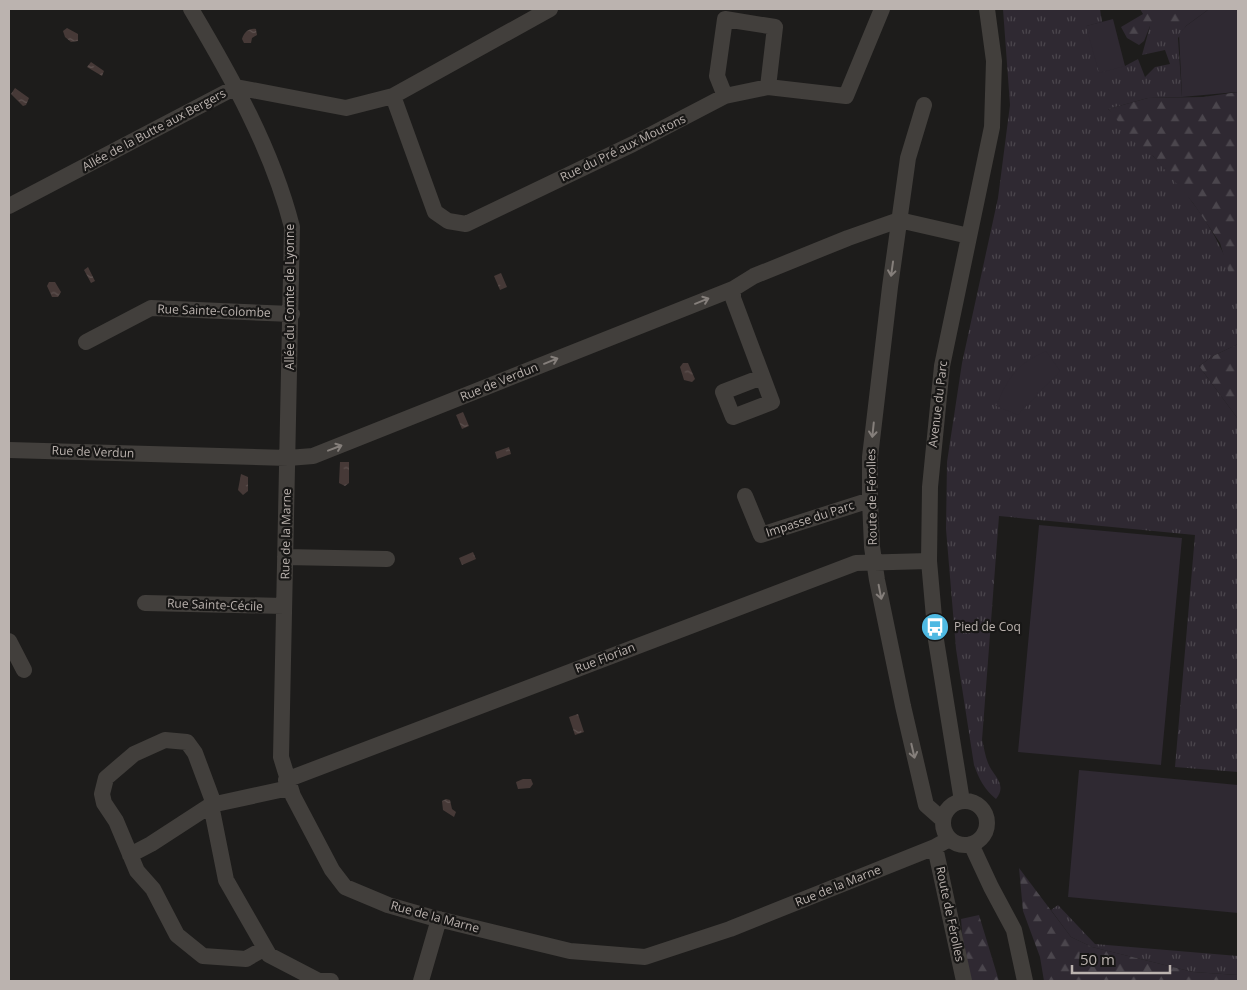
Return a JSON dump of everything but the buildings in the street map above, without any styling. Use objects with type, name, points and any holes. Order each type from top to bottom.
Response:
[{"type":"street","name":"Allée du Comte de Lyonne","points":[[191,9],[236,86],[282,189],[292,227],[292,314],[288,458]]},
{"type":"street","name":"Allée de la Butte aux Bergers","points":[[9,206],[236,86],[346,108],[393,96],[550,9]]},
{"type":"street","name":"Rue du Pré aux Moutons","points":[[393,96],[435,212],[448,221],[466,224],[633,144],[725,96],[768,87],[846,96],[882,9]]},
{"type":"street","name":"Avenue du Parc","points":[[962,801],[936,640],[929,561],[930,487],[942,366],[992,127],[994,61],[988,9]]},
{"type":"street","points":[[725,96],[718,76],[725,19],[775,27],[768,87]]},
{"type":"street","name":"Route de Férolles","points":[[924,105],[908,158],[899,220],[877,387],[870,457],[870,500],[875,564],[903,706],[926,805],[932,812],[944,820]]},
{"type":"street","points":[[899,220],[969,236]]},
{"type":"street","name":"Rue de Verdun","points":[[9,450],[288,458],[312,456],[733,289],[754,276],[848,238],[899,220]]},
{"type":"street","points":[[733,289],[733,298],[762,377]]},
{"type":"street","name":"Rue Sainte-Colombe","points":[[86,342],[151,308],[292,314]]},
{"type":"street","name":"Rue de la Marne","points":[[288,458],[281,757],[288,784],[332,870],[345,887],[388,905],[570,951],[646,956],[730,929],[942,843]]},
{"type":"street","name":"Impasse du Parc","points":[[745,496],[761,535],[870,500]]},
{"type":"street","points":[[285,557],[387,559]]},
{"type":"street","name":"Rue Florian","points":[[213,804],[288,784],[856,563],[875,564],[929,561]]},
{"type":"street","name":"Rue Sainte-Cécile","points":[[145,603],[284,606]]},
{"type":"street","points":[[9,641],[24,670]]},
{"type":"street","points":[[265,948],[246,959],[203,956],[177,935],[153,889],[136,871],[102,794],[106,778],[134,754],[165,740],[188,742],[196,754],[213,804],[226,880],[265,948],[269,955],[319,981],[331,981]]},
{"type":"street","points":[[962,801],[969,801],[981,807],[987,819],[982,837],[972,844],[942,843],[944,820],[950,807],[962,801]]},
{"type":"street","points":[[130,854],[151,844],[213,804]]},
{"type":"street","name":"Route de Férolles","points":[[942,843],[964,981]]},
{"type":"street","points":[[972,844],[991,887],[1014,930],[1026,981]]},
{"type":"street","points":[[421,981],[439,919]]},
{"type":"green space","points":[[1003,9],[1100,9],[1102,22],[1087,26],[1125,66],[1138,59],[1145,77],[1155,67],[1170,64],[1165,50],[1142,55],[1150,26],[1186,26],[1178,38],[1182,97],[1148,98],[1108,109],[1169,174],[1206,221],[1220,246],[1231,273],[1238,302],[1238,344],[1213,356],[1199,366],[1238,419],[1238,772],[1175,767],[1195,535],[999,516],[982,740],[990,768],[1000,784],[1001,789],[996,799],[982,784],[974,765],[956,649],[946,529],[947,462],[962,363],[998,198],[1010,105]]},
{"type":"green space","points":[[1140,9],[1209,9],[1186,26],[1150,26],[1144,41],[1139,45],[1127,38],[1121,27],[1143,14]]},
{"type":"green space","points":[[1209,9],[1238,9],[1237,92],[1182,97],[1179,34],[1186,26]]},
{"type":"green space","points":[[1113,19],[1125,66],[1099,73],[1086,26]]},
{"type":"green space","points":[[1238,92],[1238,304],[1220,243],[1193,203],[1153,156],[1143,152],[1108,109],[1148,98],[1203,97]]},
{"type":"green space","points":[[1238,344],[1238,419],[1199,366],[1213,356]]},
{"type":"green space","points":[[1046,351],[1060,371],[1018,415],[996,406],[1015,372],[1027,361]]},
{"type":"green space","points":[[1039,525],[1182,538],[1161,765],[1018,752]]},
{"type":"green space","points":[[1079,770],[1238,785],[1238,913],[1068,897]]},
{"type":"green space","points":[[1019,868],[1071,937],[1092,947],[1193,972],[1238,975],[1238,981],[1044,981],[1040,957],[1023,911]]},
{"type":"green space","points":[[1058,905],[1095,944],[1238,956],[1238,975],[1193,972],[1092,947],[1071,937],[1051,910]]},
{"type":"green space","points":[[979,915],[999,981],[966,981],[961,919]]},
{"type":"water","points":[[67,28],[78,34],[78,41],[71,42],[65,37],[63,31]]},
{"type":"water","points":[[256,29],[257,35],[252,38],[251,43],[244,43],[242,39],[245,32]]},
{"type":"water","points":[[91,62],[104,71],[102,76],[87,67]]},
{"type":"water","points":[[15,88],[29,98],[26,105],[23,106],[11,94]]},
{"type":"water","points":[[88,267],[95,281],[91,283],[84,270]]},
{"type":"water","points":[[501,273],[507,287],[500,290],[494,276]]},
{"type":"water","points":[[49,282],[55,282],[61,292],[58,297],[52,297],[47,286]]},
{"type":"water","points":[[683,363],[688,363],[695,379],[692,382],[684,380],[680,367]]},
{"type":"water","points":[[463,412],[469,426],[462,429],[456,415]]},
{"type":"water","points":[[509,447],[511,454],[497,459],[495,452]]},
{"type":"water","points":[[340,462],[349,462],[349,483],[345,486],[339,483]]},
{"type":"water","points":[[241,474],[248,477],[248,491],[243,495],[238,490]]},
{"type":"water","points":[[473,552],[476,559],[462,565],[459,558]]},
{"type":"water","points":[[578,714],[584,732],[575,735],[569,717]]},
{"type":"water","points":[[523,779],[531,779],[533,784],[530,788],[518,789],[516,782]]},
{"type":"water","points":[[450,800],[452,809],[456,812],[454,817],[443,810],[442,801]]},
{"type":"place","name":"Pied de Coq","points":[[935,627]]}]
